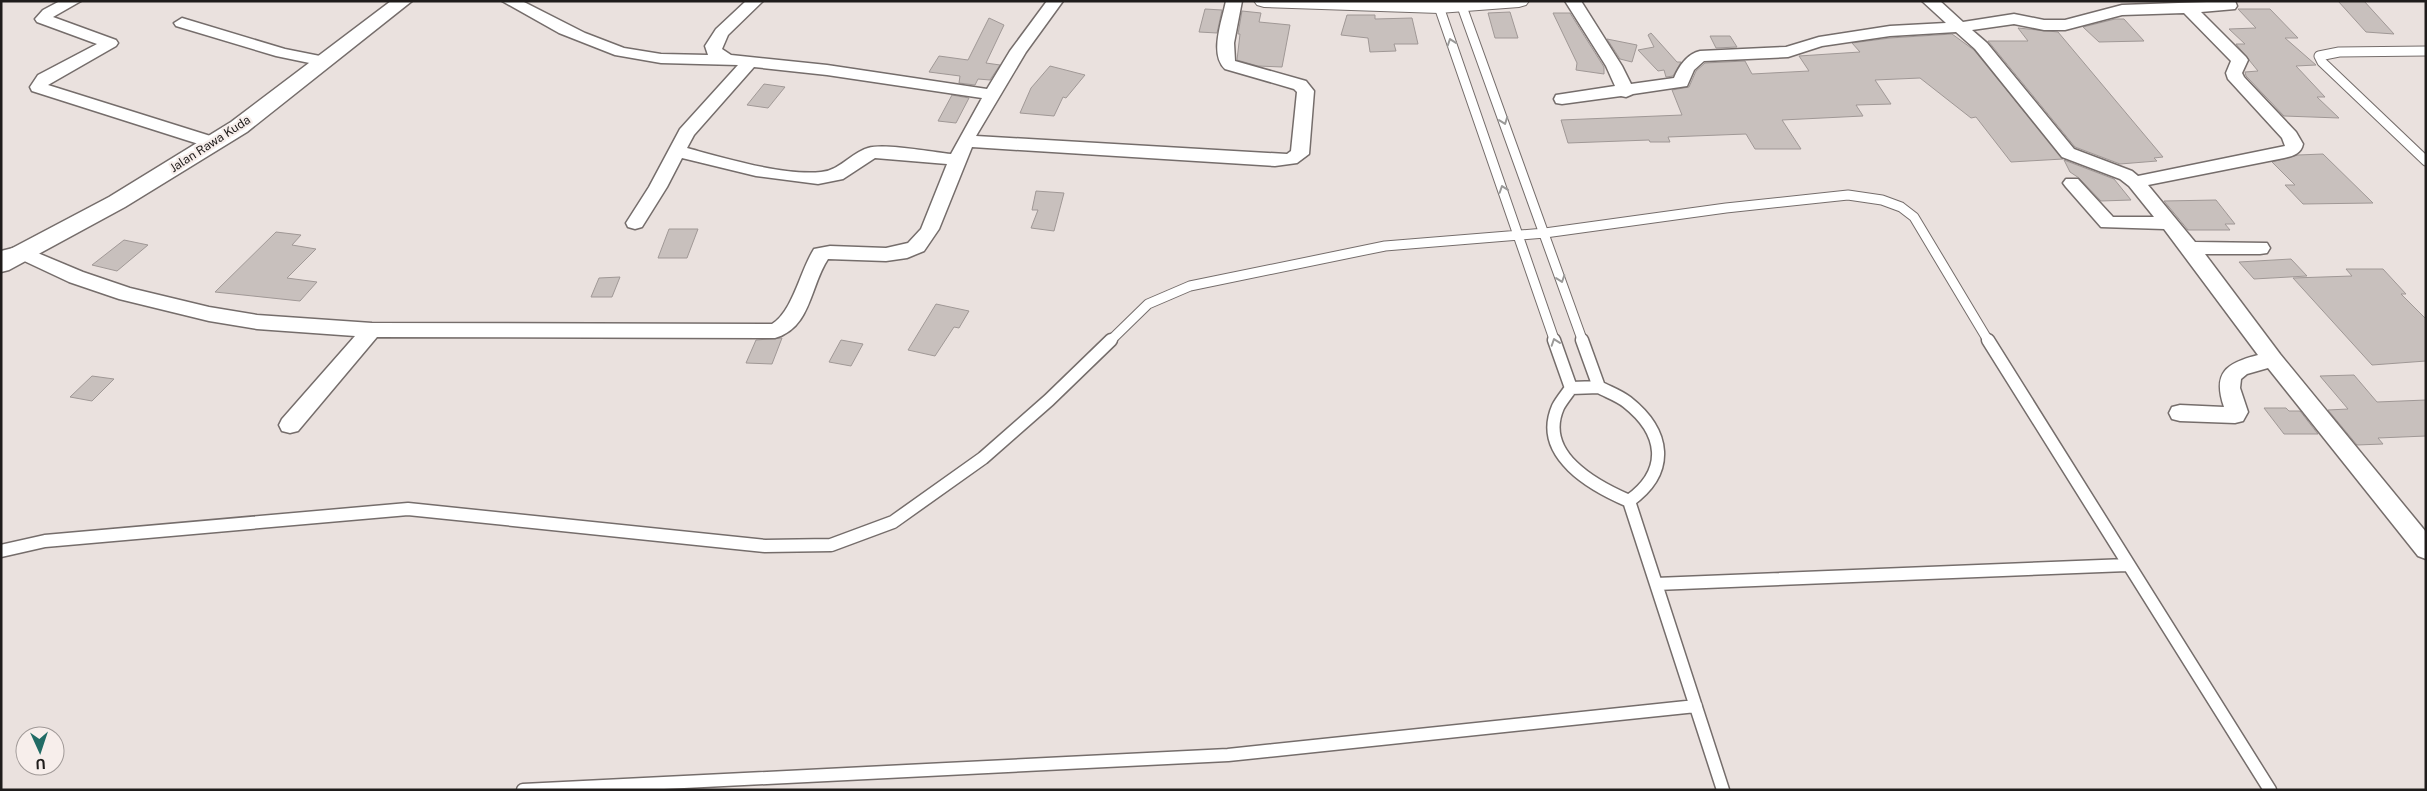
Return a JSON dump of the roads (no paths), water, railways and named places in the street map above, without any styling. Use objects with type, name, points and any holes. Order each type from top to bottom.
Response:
[{"type":"highway","points":[[1264,1],[1438,4],[1519,1]]},
{"type":"street","points":[[73,1],[49,13],[43,20],[110,43],[44,79],[38,88],[214,143]]},
{"type":"street","name":"Jalan Rawa Kuda","points":[[1,264],[11,255],[117,202],[239,127],[403,1]]},
{"type":"street","points":[[510,1],[535,15],[620,52],[675,60],[727,59],[827,70],[994,95]]},
{"type":"street","points":[[727,59],[714,51],[714,43],[722,32],[755,1]]},
{"type":"street","points":[[11,255],[126,294],[209,314],[295,326],[372,330],[775,331],[781,329],[791,319],[821,254],[830,252],[894,253],[916,247],[930,229],[965,141],[994,95],[1018,51],[1055,1]]},
{"type":"street","points":[[965,141],[1275,160],[1295,158],[1300,154],[1306,91],[1300,85],[1231,66],[1227,62],[1226,43],[1234,1]]},
{"type":"street","points":[[1573,1],[1614,66],[1626,92]]},
{"type":"street","points":[[1930,1],[1961,27],[2002,70],[2068,153],[2126,175],[2135,182],[2190,248],[2273,359],[2426,548]]},
{"type":"street","points":[[1562,99],[1626,92],[1681,82],[1686,68],[1700,56],[1788,52],[1819,42],[1890,30],[1961,27],[2014,19],[2044,25],[2065,25],[2122,10],[2225,7],[2229,6],[2227,1]]},
{"type":"street","points":[[2135,182],[2284,153],[2293,149],[2294,144],[2290,136],[2236,79],[2234,73],[2240,60],[2188,8]]},
{"type":"street","points":[[182,23],[282,53],[324,61]]},
{"type":"street","points":[[635,223],[658,188],[686,133],[750,62]]},
{"type":"street","points":[[677,151],[735,165],[814,180],[831,177],[862,155],[873,152],[958,160]]},
{"type":"street","points":[[2072,183],[2108,223],[2169,223]]},
{"type":"street","points":[[2190,248],[2260,248]]},
{"type":"street","points":[[290,425],[372,330]]},
{"type":"street","points":[[2180,413],[2235,415],[2237,412],[2229,392],[2231,375],[2252,363],[2273,359]]},
{"type":"lane","points":[[1438,4],[1571,388]]},
{"type":"lane","points":[[1462,4],[1599,387]]},
{"type":"lane","points":[[2426,51],[2339,52],[2319,56],[2322,62],[2426,161]]},
{"type":"lane","points":[[1,551],[45,541],[408,509],[764,546],[831,545],[893,522],[983,458],[1049,400],[1148,304],[1190,286],[1246,272],[1320,260],[1385,246],[1545,233],[1726,208],[1848,195],[1875,198],[1901,207],[1914,216],[1983,334],[2270,790]]},
{"type":"lane","points":[[1599,387],[1625,400],[1646,420],[1658,442],[1659,465],[1649,485],[1629,500],[1606,492],[1586,480],[1570,465],[1559,448],[1553,432],[1554,415],[1560,400],[1571,388],[1599,387]]},
{"type":"lane","points":[[1629,500],[1723,790]]},
{"type":"lane","points":[[1656,584],[2127,565]]},
{"type":"lane","points":[[523,790],[1228,755],[1696,706]]}]
